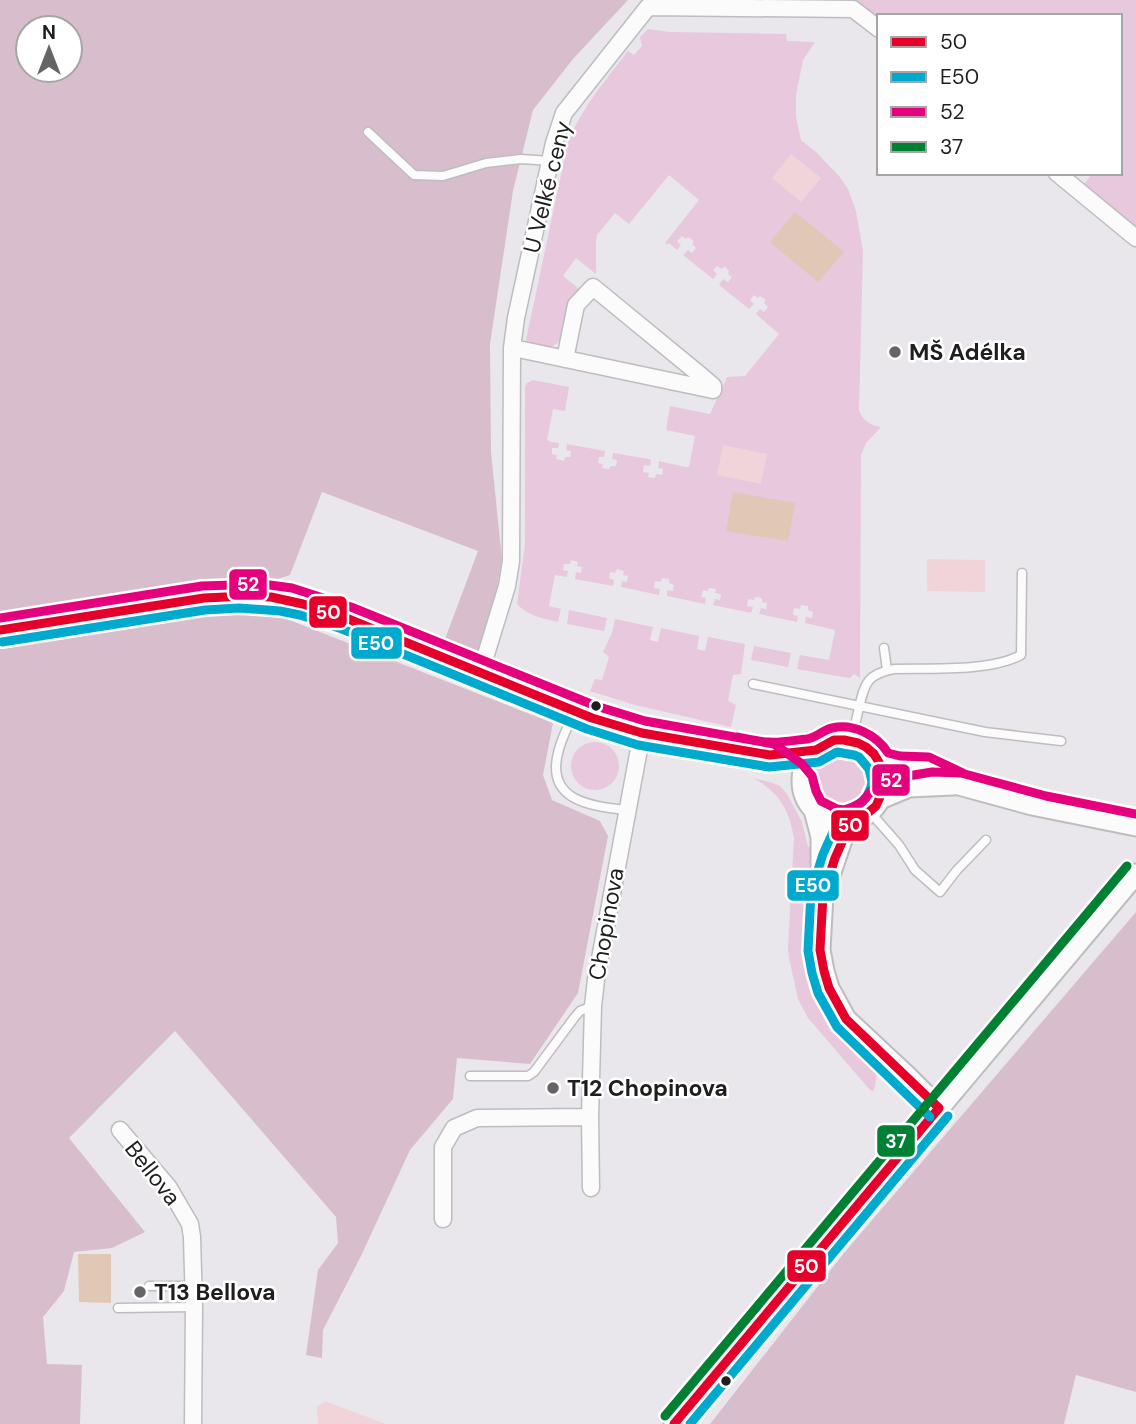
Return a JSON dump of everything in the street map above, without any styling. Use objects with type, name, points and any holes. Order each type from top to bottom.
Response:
[{"type":"street","name":"U Velké ceny","points":[[480,674],[507,586],[511,561],[512,348],[516,318],[550,161],[564,113],[648,7],[829,8],[855,5]]},
{"type":"street","points":[[855,5],[877,27]]},
{"type":"street","points":[[1059,175],[1136,238]]},
{"type":"street","points":[[512,348],[713,390],[713,386],[593,287],[576,305],[565,359]]},
{"type":"street","points":[[0,630],[204,598],[261,596],[319,608],[575,711],[642,733],[770,755],[816,750],[834,740],[851,740],[874,754],[880,764],[884,781],[868,810],[843,837],[824,895]]},
{"type":"street","name":"Chopinova","points":[[591,1188],[593,1006],[626,810],[642,733]]},
{"type":"street","points":[[816,750],[804,766],[801,782],[804,796],[814,810],[834,821],[845,822],[909,787],[959,785]]},
{"type":"street","points":[[770,755],[801,782]]},
{"type":"street","points":[[880,764],[926,769],[959,785],[1043,807],[1136,826]]},
{"type":"street","points":[[814,810],[821,837],[824,895],[820,950],[829,988],[846,1019],[939,1108]]},
{"type":"street","points":[[674,1424],[1135,875]]},
{"type":"street","points":[[443,1219],[443,1147],[454,1128],[477,1118],[590,1116]]},
{"type":"street","name":"Bellova","points":[[120,1130],[169,1188],[190,1224],[194,1286],[193,1424]]},
{"type":"lane","points":[[368,132],[414,175],[443,176],[486,163],[521,159],[550,161]]},
{"type":"lane","points":[[851,740],[862,691],[880,671],[984,666],[1003,663],[1021,655],[1022,573]]},
{"type":"lane","points":[[884,648],[887,670]]},
{"type":"lane","points":[[753,684],[985,732],[1061,741]]},
{"type":"lane","points":[[575,711],[558,752],[556,767],[560,785],[576,800],[626,810]]},
{"type":"lane","points":[[868,810],[899,845],[915,870],[940,892],[986,840]]},
{"type":"lane","points":[[470,1076],[528,1076],[534,1072],[580,1011],[593,1006]]},
{"type":"lane","points":[[149,1286],[194,1286]]},
{"type":"lane","points":[[118,1308],[194,1307]]},
{"type":"shaded area","points":[[0,0],[628,0],[573,59],[533,110],[513,191],[490,344],[491,452],[502,560],[494,602],[479,649],[475,652],[445,639],[478,551],[322,492],[290,575],[262,584],[203,586],[0,618]]},
{"type":"shaded area","points":[[857,0],[1136,0],[1136,238],[1079,191],[1091,175],[1122,175],[1122,14],[877,14],[877,27],[853,9]]},
{"type":"shaded area","points":[[648,29],[670,32],[786,34],[787,41],[815,42],[803,60],[796,95],[796,117],[801,140],[839,176],[848,189],[856,211],[863,251],[859,410],[867,421],[881,427],[866,443],[861,455],[860,678],[854,674],[850,678],[797,669],[800,655],[829,660],[835,630],[805,623],[806,617],[812,618],[813,612],[808,610],[808,606],[794,608],[793,615],[798,616],[797,622],[759,614],[761,608],[766,609],[767,603],[762,602],[762,598],[748,599],[747,606],[753,607],[751,613],[713,605],[715,599],[720,600],[721,594],[715,593],[716,589],[703,590],[701,597],[706,598],[705,604],[667,596],[667,590],[673,591],[674,585],[669,583],[669,579],[655,581],[654,588],[660,589],[659,595],[621,587],[622,581],[627,582],[628,576],[617,569],[615,573],[610,572],[609,578],[614,580],[613,586],[575,579],[576,572],[581,573],[582,567],[571,560],[570,564],[564,564],[563,570],[568,571],[567,577],[555,575],[549,606],[561,609],[558,622],[531,614],[517,604],[525,544],[527,383],[533,380],[569,387],[565,411],[553,409],[547,440],[559,443],[558,448],[552,448],[552,454],[557,455],[556,459],[564,461],[565,457],[570,457],[571,451],[566,450],[567,444],[605,451],[604,457],[599,457],[598,463],[603,464],[602,468],[616,466],[617,460],[612,459],[613,453],[649,459],[650,466],[644,465],[643,472],[649,473],[648,477],[655,478],[656,474],[662,475],[663,469],[658,468],[659,461],[689,467],[695,436],[666,430],[670,406],[710,414],[727,377],[745,376],[779,334],[756,314],[760,309],[764,312],[768,307],[764,303],[766,300],[754,295],[750,300],[754,304],[749,309],[719,285],[723,279],[728,282],[732,277],[724,266],[722,269],[717,266],[713,270],[717,274],[713,279],[683,255],[688,250],[692,253],[696,248],[692,244],[694,241],[682,236],[677,241],[681,245],[677,250],[665,243],[699,200],[669,175],[629,224],[615,213],[597,235],[596,274],[576,258],[563,276],[583,292],[566,330],[557,343],[547,347],[526,340],[568,142],[595,94],[628,51],[634,55],[642,46],[640,37]]},
{"type":"shaded area","points":[[791,154],[821,178],[801,202],[772,178]]},
{"type":"shaded area","points":[[795,212],[844,252],[818,282],[770,242]]},
{"type":"shaded area","points":[[723,445],[767,454],[761,484],[717,475]]},
{"type":"shaded area","points":[[733,492],[795,503],[788,541],[726,531]]},
{"type":"shaded area","points":[[927,559],[985,560],[985,592],[927,591]]},
{"type":"shaded area","points":[[256,607],[553,723],[543,775],[552,800],[600,821],[608,836],[578,993],[530,1064],[457,1058],[453,1099],[410,1150],[323,1330],[322,1358],[306,1355],[318,1270],[338,1243],[336,1217],[175,1031],[69,1138],[145,1232],[112,1248],[74,1252],[64,1291],[43,1317],[47,1364],[82,1365],[80,1424],[0,1424],[0,642],[205,609]]},
{"type":"shaded area","points":[[569,610],[607,618],[604,631],[567,624]]},
{"type":"shaded area","points":[[615,619],[653,627],[650,640],[658,642],[661,628],[699,636],[697,649],[705,651],[708,637],[745,644],[741,674],[733,675],[728,701],[736,705],[731,727],[635,705],[590,691],[595,679],[602,680],[609,657],[603,652]]},
{"type":"shaded area","points":[[754,646],[791,653],[788,667],[751,660]]},
{"type":"shaded area","points":[[595,742],[612,749],[619,766],[612,783],[595,790],[578,783],[571,766],[578,749]]},
{"type":"shaded area","points":[[842,753],[853,755],[862,761],[868,770],[868,792],[862,801],[853,807],[842,809],[831,807],[822,801],[816,792],[814,781],[816,770],[822,761],[831,755]]},
{"type":"shaded area","points":[[753,778],[780,786],[787,794],[802,822],[808,847],[814,848],[805,929],[808,971],[821,1004],[835,1029],[877,1070],[873,1091],[808,1018],[798,999],[788,947],[794,838],[781,802],[770,789]]},
{"type":"shaded area","points":[[1136,912],[1136,1392],[1076,1375],[1064,1424],[710,1424],[844,1253]]},
{"type":"shaded area","points":[[78,1254],[111,1254],[111,1303],[79,1302]]},
{"type":"shaded area","points":[[325,1401],[386,1424],[318,1424],[317,1407]]},
{"type":"transit line","name":"52","points":[[0,618],[202,586],[262,584],[292,588],[351,607],[596,706],[645,721],[774,744],[802,764],[812,776],[821,801],[837,809],[853,807],[862,802],[873,789],[896,778],[932,772],[961,773],[1046,796],[1136,814]]},
{"type":"transit line","name":"50","points":[[0,630],[204,598],[271,597],[346,618],[592,718],[642,733],[770,755],[816,750],[834,740],[858,743],[866,747],[880,764],[883,790],[876,806],[854,820],[835,858],[823,895],[820,950],[824,971],[829,988],[846,1019],[939,1108]]},
{"type":"transit line","name":"E50","points":[[2,642],[205,610],[239,608],[280,611],[342,629],[587,729],[638,745],[769,767],[819,762],[837,752],[859,757],[869,769],[871,787],[866,798],[846,810],[837,823],[823,854],[811,892],[808,951],[812,973],[818,993],[837,1027],[930,1117]]},
{"type":"transit line","name":"52","points":[[737,737],[761,742],[783,742],[810,738],[832,728],[848,727],[871,736],[888,753],[929,757],[963,773]]},
{"type":"transit line","name":"37","points":[[665,1416],[1127,866]]},
{"type":"transit line","name":"50","points":[[674,1424],[939,1108]]},
{"type":"transit line","name":"E50","points":[[690,1424],[948,1116]]},
{"type":"place","name":"MŠ Adélka","points":[[895,352]]},
{"type":"place","name":"T12 Chopinova","points":[[553,1088]]},
{"type":"place","name":"T13 Bellova","points":[[140,1292]]}]
